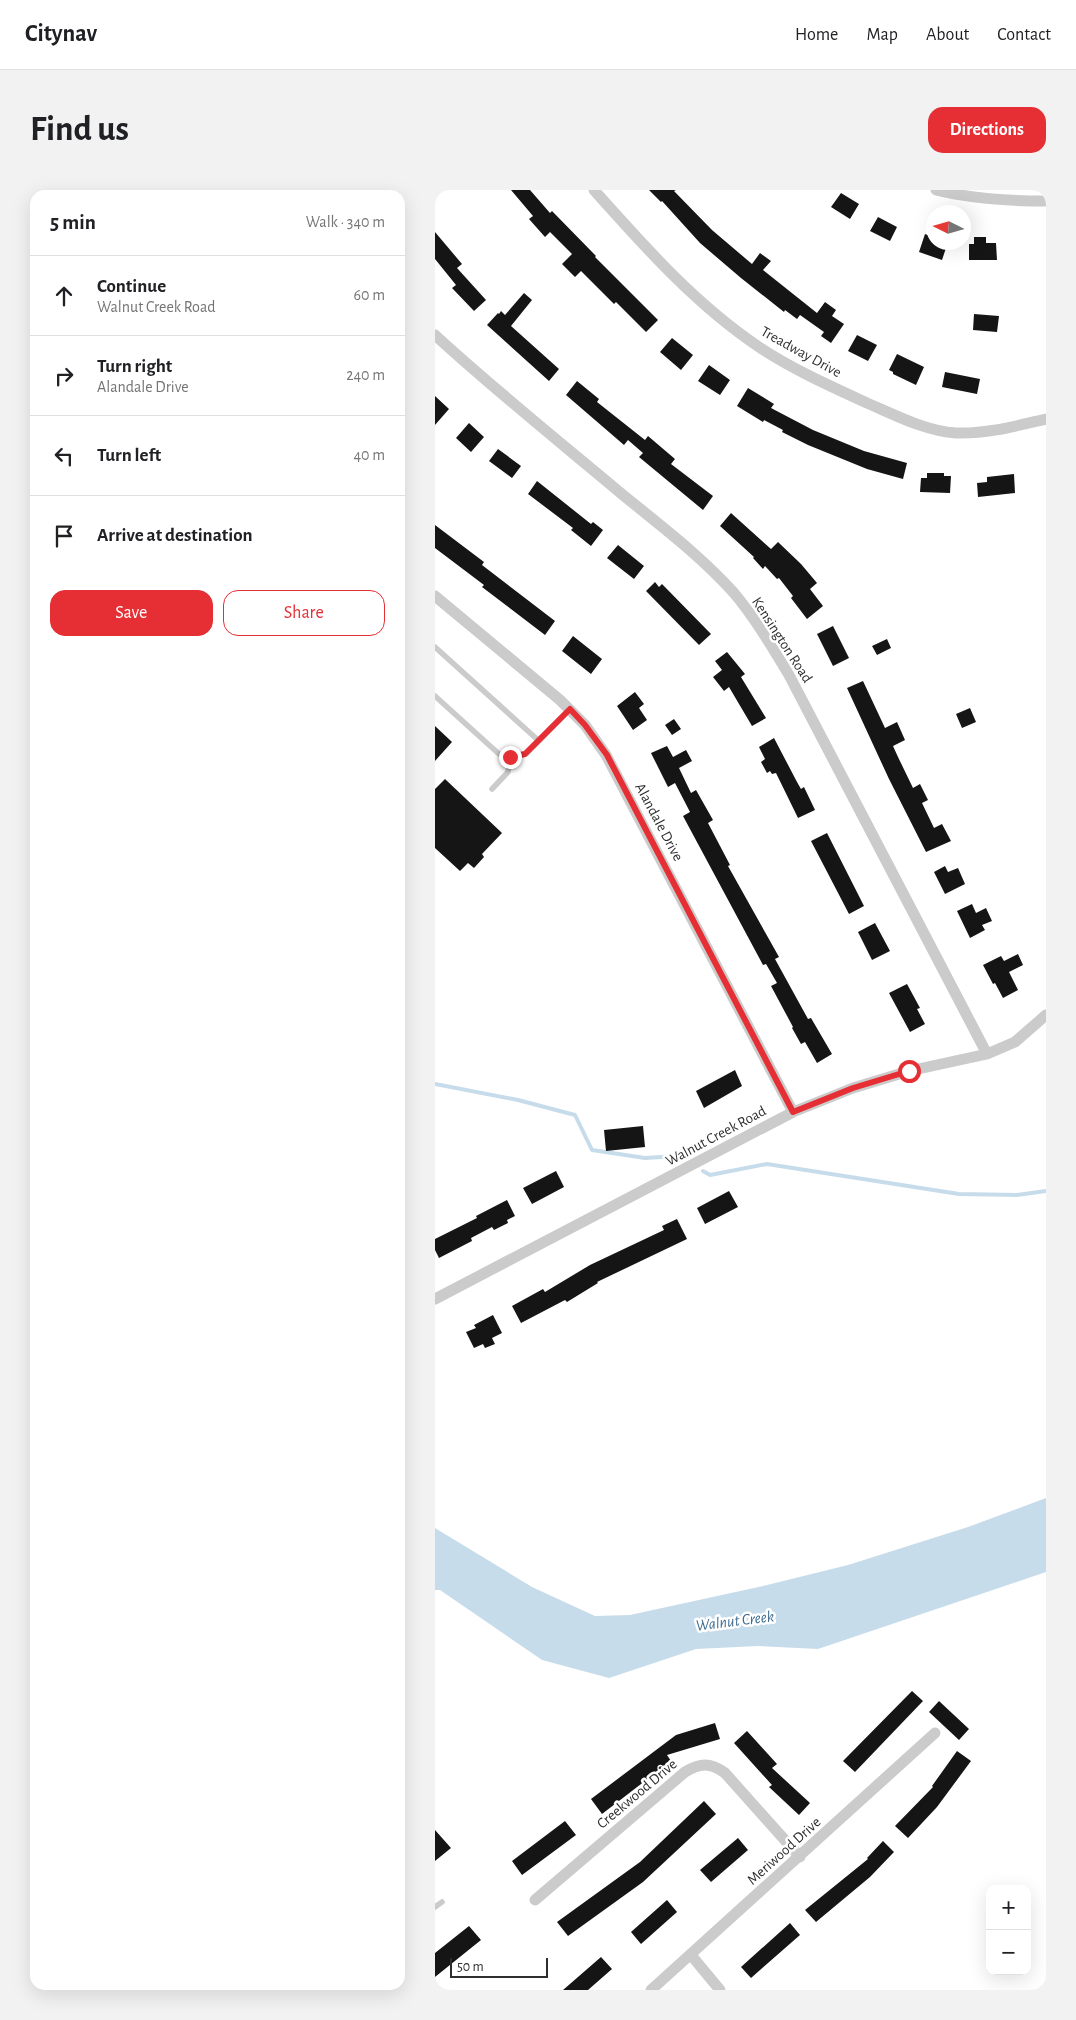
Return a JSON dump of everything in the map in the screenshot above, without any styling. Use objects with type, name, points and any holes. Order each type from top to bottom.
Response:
[{"type":"street","name":"Treadway Drive","points":[[594,190],[688,291],[735,330],[781,361],[836,389],[909,422],[954,433],[995,430],[1046,419]]},
{"type":"street","points":[[937,190],[961,196],[1012,201],[1046,201]]},
{"type":"street","name":"Kensington Road","points":[[435,336],[477,374],[686,547],[734,593],[762,630],[789,674],[987,1054]]},
{"type":"street","name":"Alandale Drive","points":[[435,596],[570,709],[585,725],[607,755],[793,1112]]},
{"type":"street","name":"Walnut Creek Road","points":[[435,1299],[793,1112],[853,1088],[900,1074],[987,1054],[1015,1042],[1046,1014]]},
{"type":"street","name":"Meriwood Drive","points":[[651,1990],[935,1733]]},
{"type":"street","name":"Creekwood Drive","points":[[535,1900],[685,1772],[695,1766],[706,1764],[716,1766],[725,1773],[800,1856]]},
{"type":"street","points":[[691,1955],[720,1990]]},
{"type":"lane","points":[[435,647],[539,741]]},
{"type":"lane","points":[[435,696],[499,754],[510,757],[525,754],[570,709]]},
{"type":"lane","points":[[492,789],[508,772],[510,757]]},
{"type":"lane","points":[[435,1907],[442,1902]]},
{"type":"water","name":"Walnut Creek","points":[[1046,1498],[1046,1572],[818,1649],[758,1646],[696,1649],[609,1678],[542,1660],[440,1590],[435,1590],[435,1528],[532,1587],[595,1616],[630,1615],[848,1565],[968,1527]]},
{"type":"building","points":[[511,190],[530,190],[550,213],[552,211],[658,320],[646,332],[581,271],[575,277],[562,264],[572,254],[550,232],[545,237],[529,219],[533,216]]},
{"type":"building","points":[[649,190],[676,190],[674,191],[712,230],[752,264],[760,253],[771,261],[763,270],[817,313],[825,302],[836,310],[832,316],[844,324],[831,343],[821,336],[824,332],[800,315],[797,319],[785,310],[784,312],[741,278],[700,243],[662,201]]},
{"type":"building","points":[[841,193],[859,204],[850,219],[831,207]]},
{"type":"building","points":[[878,217],[897,227],[890,241],[870,231]]},
{"type":"building","points":[[435,232],[462,264],[457,268],[486,300],[474,311],[452,288],[456,285],[435,259]]},
{"type":"building","points":[[925,234],[926,250],[945,250],[942,260],[919,252]]},
{"type":"building","points":[[974,237],[986,237],[986,243],[996,243],[997,260],[969,260],[969,250],[971,250],[971,244],[974,244]]},
{"type":"building","points":[[524,293],[532,300],[511,326],[559,369],[549,381],[487,325],[501,311],[505,315]]},
{"type":"building","points":[[974,314],[999,316],[997,332],[973,330]]},
{"type":"building","points":[[857,335],[877,345],[868,361],[848,351]]},
{"type":"building","points":[[672,338],[693,355],[681,370],[660,352]]},
{"type":"building","points":[[897,354],[924,367],[916,385],[893,374],[889,370]]},
{"type":"building","points":[[709,365],[730,380],[720,395],[698,381]]},
{"type":"building","points":[[945,372],[980,379],[977,394],[942,387]]},
{"type":"building","points":[[577,381],[599,399],[597,402],[645,440],[648,436],[675,459],[671,464],[713,496],[703,510],[639,457],[643,453],[628,440],[624,445],[566,395]]},
{"type":"building","points":[[748,388],[774,404],[771,408],[813,430],[864,451],[907,463],[903,479],[867,469],[808,445],[782,432],[783,430],[764,420],[763,422],[737,406]]},
{"type":"building","points":[[435,396],[449,409],[435,425]]},
{"type":"building","points":[[469,423],[484,437],[471,452],[456,438]]},
{"type":"building","points":[[498,449],[521,466],[512,478],[489,461]]},
{"type":"building","points":[[927,473],[944,473],[944,476],[951,476],[950,493],[920,492],[921,478],[927,478]]},
{"type":"building","points":[[1014,474],[1015,493],[978,497],[977,483],[987,482],[987,477]]},
{"type":"building","points":[[537,481],[591,524],[593,522],[603,530],[591,546],[571,530],[573,528],[528,494]]},
{"type":"building","points":[[731,513],[771,549],[778,542],[801,564],[817,583],[810,589],[823,606],[807,619],[779,578],[777,579],[765,566],[763,569],[754,557],[720,526]]},
{"type":"building","points":[[435,525],[484,562],[482,565],[555,621],[545,635],[435,548]]},
{"type":"building","points":[[618,545],[644,566],[634,579],[607,558]]},
{"type":"building","points":[[655,582],[659,587],[662,584],[711,634],[699,645],[646,591]]},
{"type":"building","points":[[833,626],[849,658],[833,666],[817,634]]},
{"type":"building","points":[[573,636],[602,659],[591,674],[562,651]]},
{"type":"building","points":[[887,639],[891,648],[877,655],[872,646]]},
{"type":"building","points":[[727,652],[745,674],[741,677],[766,718],[752,726],[729,687],[724,691],[713,677],[722,670],[715,661]]},
{"type":"building","points":[[863,681],[885,728],[897,722],[905,740],[893,746],[913,788],[920,784],[928,800],[922,803],[934,828],[942,824],[951,841],[926,852],[889,779],[847,688]]},
{"type":"building","points":[[635,692],[644,704],[639,708],[647,720],[633,730],[617,706]]},
{"type":"building","points":[[970,708],[976,722],[962,728],[956,714]]},
{"type":"building","points":[[674,719],[681,729],[672,735],[665,725]]},
{"type":"building","points":[[435,726],[452,742],[435,761]]},
{"type":"building","points":[[774,738],[801,789],[804,787],[815,810],[798,818],[776,773],[772,774],[770,771],[767,773],[761,762],[765,759],[759,747]]},
{"type":"building","points":[[667,746],[673,757],[686,750],[692,761],[679,768],[691,793],[696,790],[713,820],[708,823],[730,865],[728,866],[779,957],[775,959],[808,1019],[811,1018],[832,1054],[817,1063],[805,1042],[801,1044],[792,1028],[771,986],[777,983],[766,964],[763,965],[683,816],[690,812],[675,783],[668,787],[651,753]]},
{"type":"building","points":[[445,779],[502,833],[482,854],[484,857],[474,868],[468,863],[460,871],[435,848],[435,789]]},
{"type":"building","points":[[827,833],[864,906],[849,914],[811,841]]},
{"type":"building","points":[[945,866],[948,872],[958,868],[965,884],[945,894],[934,872]]},
{"type":"building","points":[[972,904],[976,913],[986,908],[992,921],[982,925],[985,930],[970,938],[957,911]]},
{"type":"building","points":[[875,923],[890,951],[872,960],[858,932]]},
{"type":"building","points":[[1018,954],[1023,965],[1009,972],[1018,990],[1003,998],[983,965],[1001,956],[1004,961]]},
{"type":"building","points":[[907,984],[920,1008],[917,1009],[925,1024],[910,1032],[889,993]]},
{"type":"building","points":[[735,1070],[742,1086],[704,1108],[696,1091]]},
{"type":"building","points":[[643,1126],[645,1147],[606,1151],[604,1130]]},
{"type":"building","points":[[556,1171],[564,1187],[532,1204],[523,1188]]},
{"type":"building","points":[[729,1191],[738,1207],[705,1224],[697,1208]]},
{"type":"building","points":[[507,1200],[515,1216],[507,1220],[508,1223],[494,1230],[492,1227],[471,1238],[472,1241],[439,1258],[435,1250],[435,1239],[477,1218],[476,1216]]},
{"type":"building","points":[[677,1219],[687,1239],[597,1282],[567,1302],[565,1300],[521,1323],[512,1306],[543,1289],[545,1292],[590,1265],[664,1230],[662,1226]]},
{"type":"building","points":[[493,1315],[502,1333],[492,1338],[495,1344],[485,1348],[483,1344],[474,1348],[466,1332],[476,1328],[474,1325]]},
{"type":"building","points":[[912,1691],[923,1701],[855,1772],[843,1761]]},
{"type":"building","points":[[939,1701],[969,1729],[959,1740],[929,1712]]},
{"type":"building","points":[[715,1723],[720,1739],[667,1755],[671,1761],[602,1814],[591,1799],[676,1735]]},
{"type":"building","points":[[747,1731],[777,1764],[772,1768],[810,1803],[799,1815],[769,1787],[772,1785],[734,1743]]},
{"type":"building","points":[[957,1751],[971,1761],[937,1807],[908,1838],[895,1826],[933,1787]]},
{"type":"building","points":[[704,1801],[716,1814],[643,1882],[568,1936],[557,1922],[640,1862]]},
{"type":"building","points":[[565,1821],[576,1835],[522,1875],[512,1861]]},
{"type":"building","points":[[435,1830],[451,1848],[435,1861]]},
{"type":"building","points":[[738,1838],[748,1850],[711,1882],[700,1870]]},
{"type":"building","points":[[883,1841],[894,1852],[870,1877],[816,1922],[805,1910],[868,1859]]},
{"type":"building","points":[[667,1900],[677,1912],[641,1944],[631,1932]]},
{"type":"building","points":[[790,1923],[800,1935],[751,1978],[741,1967]]},
{"type":"building","points":[[469,1926],[481,1940],[435,1977],[435,1953]]},
{"type":"building","points":[[601,1957],[612,1969],[588,1990],[563,1990]]},
{"type":"waterway","points":[[435,1084],[518,1100],[575,1115],[592,1150],[645,1158],[678,1156],[683,1159]]},
{"type":"waterway","points":[[703,1171],[710,1175],[767,1164],[959,1194],[1017,1195],[1046,1191]]},
{"type":"route","points":[[510,757],[525,754],[570,709],[585,725],[607,755],[793,1112],[853,1088],[909,1071]]}]
